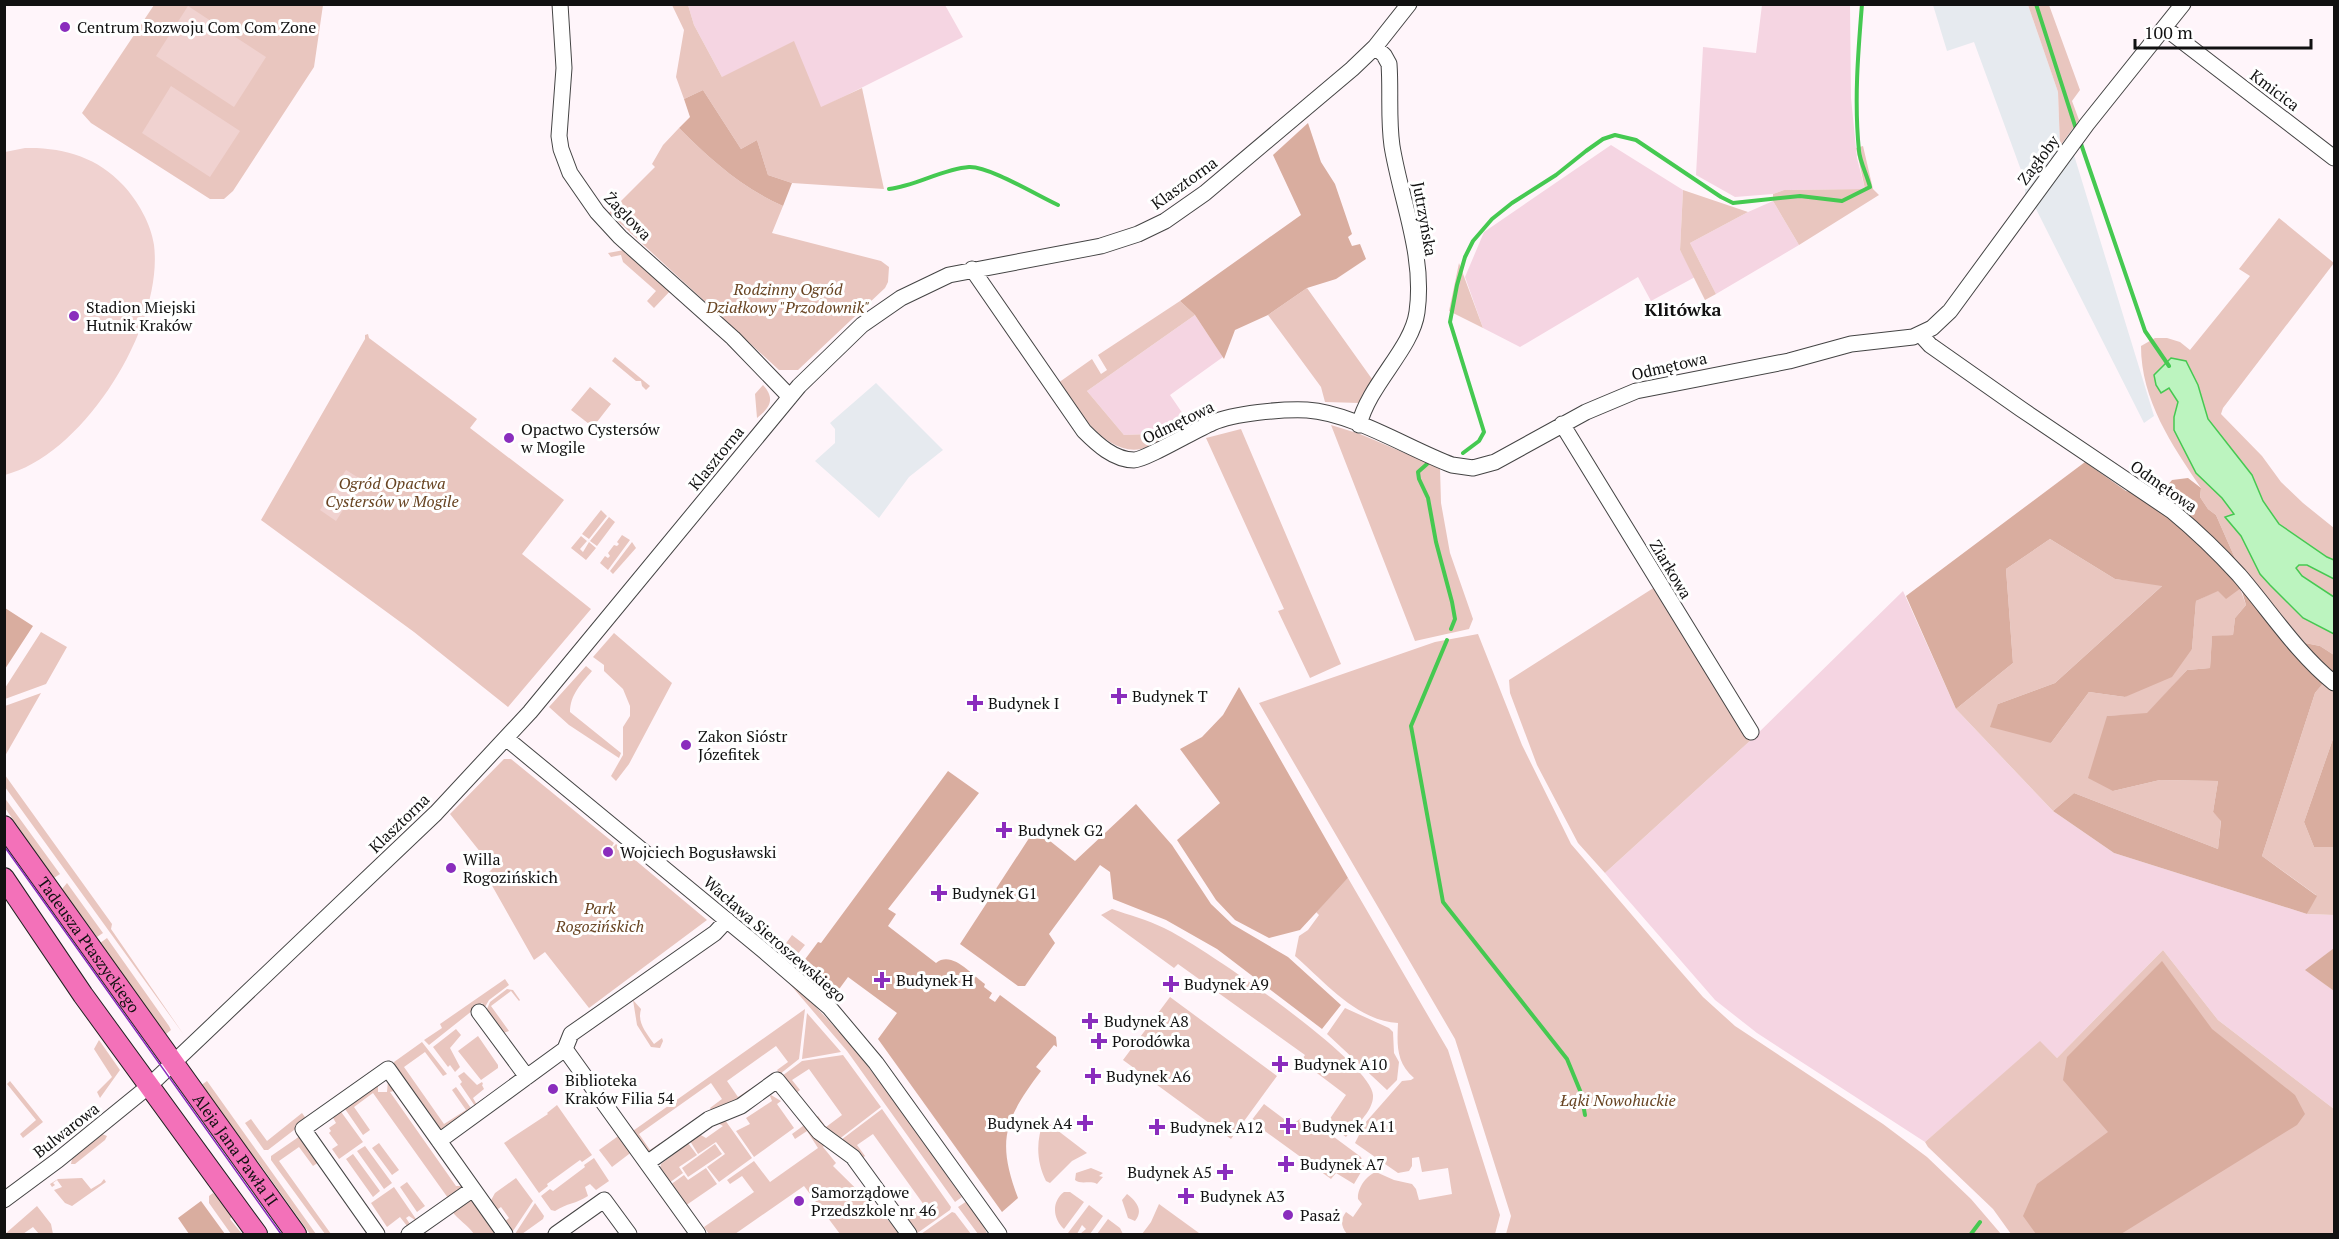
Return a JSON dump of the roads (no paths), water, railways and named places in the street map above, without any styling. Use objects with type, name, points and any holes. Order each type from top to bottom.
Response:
[{"type":"main road","name":"Tadeusza Ptaszyckiego","points":[[4,826],[174,1062]]},
{"type":"main road","name":"Tadeusza Ptaszyckiego","points":[[4,878],[83,995],[149,1086]]},
{"type":"main road","name":"Aleja Jana Pawła II","points":[[174,1062],[296,1234]]},
{"type":"main road","name":"Aleja Jana Pawła II","points":[[149,1086],[257,1234]]},
{"type":"street","name":"Żaglowa","points":[[560,4],[564,68],[558,136],[566,165],[575,183],[620,237],[733,338],[790,397]]},
{"type":"street","name":"Klasztorna","points":[[149,1086],[435,813],[507,739],[790,397],[848,338],[886,307],[949,275],[1101,246],[1138,234],[1165,220],[1188,206],[1221,180],[1352,69],[1375,46],[1409,4]]},
{"type":"street","name":"Zagłoby","points":[[1921,334],[1937,324],[1950,311],[2088,124],[2183,4]]},
{"type":"street","name":"Kmicica","points":[[2164,28],[2334,158]]},
{"type":"street","name":"Jutrzyńska","points":[[1359,425],[1365,405],[1407,337],[1417,312],[1414,237],[1392,149],[1389,121],[1389,64],[1375,46]]},
{"type":"street","name":"Odmętowa","points":[[972,269],[1075,420],[1092,440],[1116,456],[1138,460],[1214,422],[1244,415],[1306,410],[1325,413],[1359,425],[1445,462],[1473,468],[1503,458],[1562,424],[1608,402],[1653,386],[1790,361],[1851,344],[1902,339],[1921,334],[1930,345],[1966,371],[2185,522],[2238,574],[2293,641],[2334,683]]},
{"type":"street","name":"Ziarkowa","points":[[1562,424],[1752,732]]},
{"type":"street","name":"Wacława Sieroszewskiego","points":[[507,739],[810,989],[848,1028],[876,1062],[999,1234]]},
{"type":"street","points":[[439,1140],[565,1049],[571,1034],[715,933],[727,920]]},
{"type":"street","points":[[479,1012],[527,1077]]},
{"type":"street","points":[[565,1049],[698,1234]]},
{"type":"street","points":[[377,1234],[303,1130],[388,1069],[505,1234]]},
{"type":"street","points":[[647,1163],[709,1119],[741,1106],[777,1080],[819,1132],[853,1157],[909,1234]]},
{"type":"street","name":"Bulwarowa","points":[[4,1200],[58,1160],[149,1086]]},
{"type":"street","points":[[409,1234],[473,1189]]},
{"type":"street","points":[[563,1232],[604,1200],[629,1234]]},
{"type":"waterway","points":[[1463,453],[1479,441],[1484,432],[1450,322],[1465,257],[1473,241],[1492,219],[1603,139],[1615,135],[1636,140],[1733,203],[1800,196],[1842,201],[1870,187],[1860,155],[1857,114],[1862,4]]},
{"type":"waterway","points":[[2036,4],[2076,129]]},
{"type":"waterway","points":[[2080,141],[2145,331],[2169,366]]},
{"type":"waterway","points":[[889,189],[969,167],[1001,176],[1058,205]]},
{"type":"waterway","points":[[1427,464],[1418,472],[1419,479],[1428,498],[1436,542],[1452,602],[1455,619],[1451,629]]},
{"type":"waterway","points":[[1447,640],[1411,726],[1443,902],[1567,1059],[1581,1093],[1585,1115]]},
{"type":"waterway","points":[[1971,1234],[1980,1222]]},
{"type":"tram line","points":[[4,846],[281,1234]]},
{"type":"place","name":"Centrum Rozwoju Com Com Zone","points":[[65,27]]},
{"type":"place","name":"Stadion Miejski Hutnik Kraków","points":[[74,316]]},
{"type":"place","name":"Opactwo Cystersów w Mogile","points":[[509,438]]},
{"type":"place","name":"Budynek T","points":[[1119,696]]},
{"type":"place","name":"Budynek I","points":[[975,703]]},
{"type":"place","name":"Zakon Sióstr Józefitek","points":[[686,745]]},
{"type":"place","name":"Budynek G2","points":[[1004,830]]},
{"type":"place","name":"Wojciech Bogusławski","points":[[608,852]]},
{"type":"place","name":"Willa Rogozińskich","points":[[451,868]]},
{"type":"place","name":"Budynek G1","points":[[939,893]]},
{"type":"place","name":"Budynek H","points":[[882,980]]},
{"type":"place","name":"Budynek A9","points":[[1171,984]]},
{"type":"place","name":"Budynek A8","points":[[1090,1021]]},
{"type":"place","name":"Porodówka","points":[[1099,1041]]},
{"type":"place","name":"Budynek A10","points":[[1280,1064]]},
{"type":"place","name":"Budynek A6","points":[[1093,1076]]},
{"type":"place","name":"Biblioteka Kraków Filia 54","points":[[553,1089]]},
{"type":"place","name":"Budynek A4","points":[[1085,1123]]},
{"type":"place","name":"Budynek A11","points":[[1288,1126]]},
{"type":"place","name":"Budynek A12","points":[[1157,1127]]},
{"type":"place","name":"Budynek A7","points":[[1286,1164]]},
{"type":"place","name":"Budynek A5","points":[[1225,1172]]},
{"type":"place","name":"Budynek A3","points":[[1186,1196]]},
{"type":"place","name":"Samorządowe Przedszkole nr 46","points":[[799,1201]]},
{"type":"place","name":"Pasaż","points":[[1288,1215]]},
{"type":"district","name":"Klitówka","points":[[1683,309]]},
{"type":"park label","name":"Rodzinny Ogród Działkowy \"Przodownik\"","points":[[788,298]]},
{"type":"park label","name":"Ogród Opactwa Cystersów w Mogile","points":[[392,492]]},
{"type":"park label","name":"Park Rogozińskich","points":[[600,917]]},
{"type":"park label","name":"Łąki Nowohuckie","points":[[1618,1100]]}]
